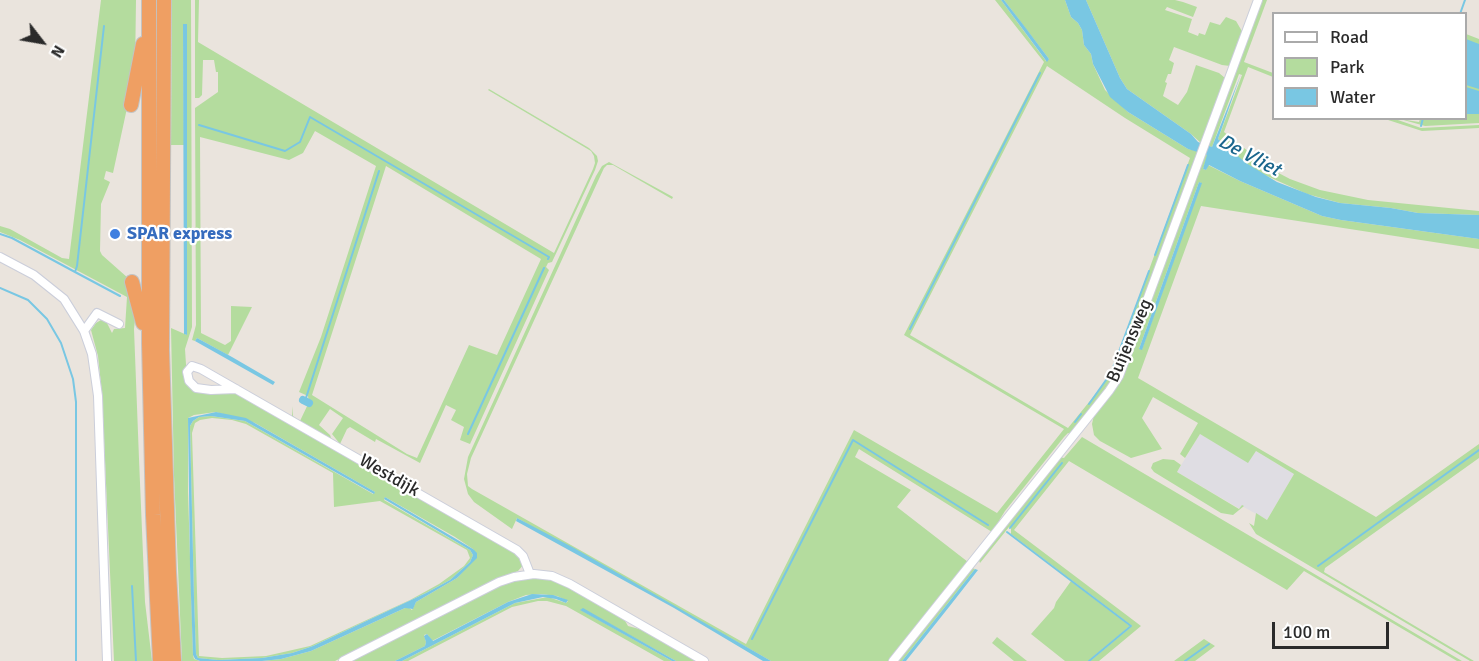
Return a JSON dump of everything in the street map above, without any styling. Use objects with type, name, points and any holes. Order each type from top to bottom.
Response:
[{"type":"highway","points":[[164,0],[163,391],[174,661]]},
{"type":"highway","points":[[131,105],[149,6]]},
{"type":"highway","points":[[149,6],[149,343],[152,494],[160,661]]},
{"type":"highway","points":[[132,282],[149,343]]},
{"type":"street","name":"Buijensweg","points":[[893,661],[1116,381],[1129,352],[1258,0]]},
{"type":"street","points":[[0,257],[27,271],[53,289],[66,302],[84,330],[94,360],[97,385],[107,661]]},
{"type":"street","points":[[84,330],[97,313],[119,324]]},
{"type":"street","name":"Westdijk","points":[[237,389],[196,388],[189,381],[188,369],[192,366],[197,367],[237,389],[519,551],[525,559],[530,574]]},
{"type":"street","points":[[342,661],[499,582],[530,574],[547,575],[567,582],[704,661]]},
{"type":"shaded area","points":[[1200,434],[1248,462],[1256,451],[1294,474],[1267,520],[1242,506],[1240,509],[1177,472]]},
{"type":"green space","points":[[101,0],[136,0],[135,71],[113,173],[106,171],[104,179],[110,182],[101,204],[100,251],[128,278],[136,310],[134,329],[145,602],[152,661],[114,661],[102,394],[98,356],[91,330],[101,320],[106,321],[112,333],[114,329],[125,328],[127,297],[20,240],[0,232],[0,226],[10,229],[62,258],[69,259]]},
{"type":"green space","points":[[172,0],[191,0],[192,327],[185,349],[187,380],[199,392],[231,392],[246,398],[516,551],[524,564],[518,571],[486,584],[335,661],[262,661],[281,659],[311,651],[405,608],[412,610],[416,602],[457,578],[477,556],[473,549],[455,537],[385,497],[384,500],[470,550],[473,555],[470,562],[450,580],[426,593],[313,646],[292,653],[262,658],[218,660],[198,658],[194,598],[190,426],[193,421],[199,417],[211,416],[245,421],[373,494],[375,492],[255,423],[216,412],[194,415],[188,418],[188,491],[193,655],[194,659],[200,661],[182,661],[174,475],[171,328],[187,335],[187,24],[183,25],[184,145],[171,145]],"holes":[[[212,418],[246,424],[333,473],[334,507],[380,501],[467,550],[470,558],[464,566],[439,584],[410,600],[310,646],[266,656],[222,658],[199,656],[192,433],[195,423],[200,420]]]},
{"type":"green space","points":[[195,0],[199,0],[198,42],[554,253],[593,169],[594,156],[591,151],[488,90],[589,148],[597,156],[595,170],[552,262],[546,267],[549,270],[470,444],[460,440],[464,427],[451,420],[456,410],[446,405],[420,463],[376,439],[375,442],[350,427],[340,444],[332,434],[343,418],[330,409],[319,425],[332,440],[292,417],[292,406],[293,416],[300,421],[309,402],[308,396],[299,392],[321,337],[376,166],[315,131],[303,153],[289,160],[200,137],[201,333],[225,345],[231,341],[231,306],[252,307],[228,355],[197,338],[195,341],[192,340],[196,325],[195,108],[218,92],[218,72],[216,72],[214,60],[203,60],[202,95],[195,98]],"holes":[[[386,166],[541,259],[497,355],[469,345],[417,458],[312,395]]]},
{"type":"green space","points":[[995,0],[1001,0],[1046,61],[1049,59],[1004,0],[1065,0],[1071,17],[1082,30],[1084,45],[1091,54],[1105,90],[1128,112],[1188,149],[1198,151],[1114,377],[1070,434],[1064,437],[1005,511],[992,532],[859,449],[855,457],[911,490],[897,507],[968,562],[888,661],[771,661],[517,518],[512,529],[474,502],[468,494],[464,479],[468,457],[596,176],[602,166],[609,162],[673,197],[672,199],[613,165],[607,165],[604,168],[471,458],[467,474],[468,486],[746,644],[854,430],[997,513],[1064,429],[904,335],[1044,62]],"holes":[[[1047,66],[1190,158],[1113,368],[1102,386],[1068,428],[910,335]]]},
{"type":"green space","points":[[1086,0],[1175,0],[1183,2],[1197,7],[1193,17],[1167,7],[1165,10],[1192,19],[1188,32],[1198,36],[1199,33],[1205,35],[1210,22],[1220,25],[1226,17],[1236,21],[1243,33],[1230,66],[1174,47],[1169,60],[1174,63],[1171,74],[1168,74],[1165,82],[1167,83],[1163,96],[1178,105],[1187,92],[1196,65],[1219,73],[1225,78],[1201,143],[1127,89]]},
{"type":"green space","points":[[1261,0],[1267,0],[1244,62],[1272,73],[1272,77],[1248,67],[1224,132],[1269,168],[1320,190],[1368,200],[1479,211],[1479,215],[1418,213],[1340,203],[1307,194],[1258,172],[1218,139],[1242,75],[1239,74],[1212,147],[1207,146],[1235,69],[1238,68],[1238,61]]},
{"type":"green space","points":[[1467,34],[1479,39],[1479,123],[1425,126],[1404,120],[1419,122],[1420,120],[1467,120]]},
{"type":"green space","points":[[1388,120],[1398,120],[1421,128],[1479,125],[1479,128],[1422,131]]},
{"type":"green space","points":[[1204,153],[1208,156],[1203,169],[1206,170],[1208,165],[1322,216],[1479,239],[1479,249],[1201,206],[1138,378],[1376,517],[1479,444],[1479,458],[1325,568],[1324,572],[1474,661],[1470,661],[1256,534],[1249,523],[1254,526],[1256,513],[1267,520],[1294,474],[1256,451],[1248,463],[1200,434],[1185,458],[1180,454],[1198,423],[1153,397],[1142,418],[1162,449],[1131,458],[1100,441],[1094,435],[1092,424],[1094,415],[1126,369]],"holes":[[[1199,182],[1201,183],[1142,349],[1139,349]]]},
{"type":"green space","points":[[1082,437],[1462,661],[1457,661],[1304,571],[1287,590],[1069,461],[1014,530],[1141,626],[1099,661],[1090,661],[1132,626],[1011,534],[1009,527],[980,563],[978,558],[1059,457],[1064,458]]},
{"type":"green space","points":[[1163,459],[1174,460],[1181,465],[1177,472],[1239,509],[1242,505],[1244,506],[1233,515],[1221,513],[1154,472],[1151,468],[1153,463]]},
{"type":"green space","points":[[972,568],[975,569],[902,661],[896,661]]},
{"type":"green space","points":[[534,577],[557,581],[624,619],[628,626],[643,630],[699,661],[676,661],[583,609],[581,610],[672,661],[664,661],[566,606],[538,601],[512,607],[408,661],[402,661],[515,603],[548,597],[566,603],[568,601],[557,596],[541,594],[526,595],[508,602],[432,641],[427,634],[424,635],[425,646],[395,661],[349,661],[492,589],[513,580]]},
{"type":"green space","points":[[1071,581],[1130,626],[1088,661],[1065,661],[1031,634],[1054,608]]},
{"type":"green space","points":[[997,637],[1027,661],[1014,661],[992,643]]},
{"type":"green space","points":[[1204,639],[1215,646],[1195,661],[1174,661]]},
{"type":"water","points":[[1001,0],[1004,0],[1049,59],[1047,62]]},
{"type":"water","points":[[1065,0],[1086,0],[1127,89],[1191,134],[1198,142],[1212,147],[1241,74],[1218,139],[1246,163],[1277,182],[1316,197],[1340,203],[1418,213],[1479,215],[1479,239],[1322,216],[1240,181],[1209,165],[1206,170],[1203,169],[1207,155],[1188,149],[1128,112],[1110,97],[1093,64],[1091,54],[1084,45],[1082,30],[1071,17]]},
{"type":"water","points":[[183,24],[187,24],[187,335],[184,334]]},
{"type":"water","points":[[1467,39],[1479,44],[1479,89],[1467,85]]},
{"type":"water","points":[[1467,87],[1479,91],[1479,114],[1467,114]]},
{"type":"water","points":[[1199,182],[1202,183],[1142,350],[1139,349]]},
{"type":"water","points":[[197,338],[275,382],[273,385],[195,341]]},
{"type":"water","points":[[216,412],[246,418],[375,492],[374,494],[245,421],[211,416],[199,417],[193,421],[190,426],[194,598],[198,658],[218,660],[262,658],[292,653],[313,646],[426,593],[450,580],[470,562],[473,555],[470,550],[384,499],[385,497],[473,549],[477,553],[477,558],[457,578],[416,602],[413,609],[405,608],[311,651],[281,659],[262,661],[200,661],[195,659],[190,566],[188,418]]},
{"type":"water","points":[[517,518],[574,548],[771,661],[763,661],[674,608],[516,521]]},
{"type":"water","points":[[975,569],[978,570],[949,607],[906,661],[902,661]]},
{"type":"water","points":[[532,594],[553,595],[568,600],[566,603],[543,597],[515,603],[402,661],[395,661],[425,646],[424,636],[427,634],[433,641],[508,602]]},
{"type":"water","points":[[583,608],[676,661],[672,661],[580,610]]},
{"type":"waterway","points":[[1461,12],[1465,0]]},
{"type":"waterway","points":[[0,234],[12,238],[75,272],[104,26]]},
{"type":"waterway","points":[[910,329],[1040,73]]},
{"type":"waterway","points":[[199,125],[285,151],[300,142],[310,117],[549,257],[548,259]]},
{"type":"waterway","points":[[1421,126],[1422,120]]},
{"type":"waterway","points":[[1155,255],[1188,165]]},
{"type":"waterway","points":[[305,401],[379,171]]},
{"type":"waterway","points":[[468,434],[544,268]]},
{"type":"waterway","points":[[1089,404],[1111,373],[1149,271]]},
{"type":"waterway","points":[[75,272],[120,296]]},
{"type":"waterway","points":[[0,288],[28,300],[47,319],[61,343],[73,379],[76,402],[76,661]]},
{"type":"waterway","points":[[303,400],[309,403]]},
{"type":"waterway","points":[[1075,422],[1081,414]]},
{"type":"waterway","points":[[752,639],[853,440],[988,525]]},
{"type":"waterway","points":[[1318,566],[1479,450]]},
{"type":"waterway","points":[[1010,528],[1062,463]]},
{"type":"waterway","points":[[1007,532],[1131,626],[1089,661]]},
{"type":"waterway","points":[[132,586],[136,661]]},
{"type":"waterway","points":[[1185,661],[1209,644]]},
{"type":"place","name":"SPAR express","points":[[115,234]]},
{"type":"water label","name":"De Vliet","points":[[1249,156]]}]
